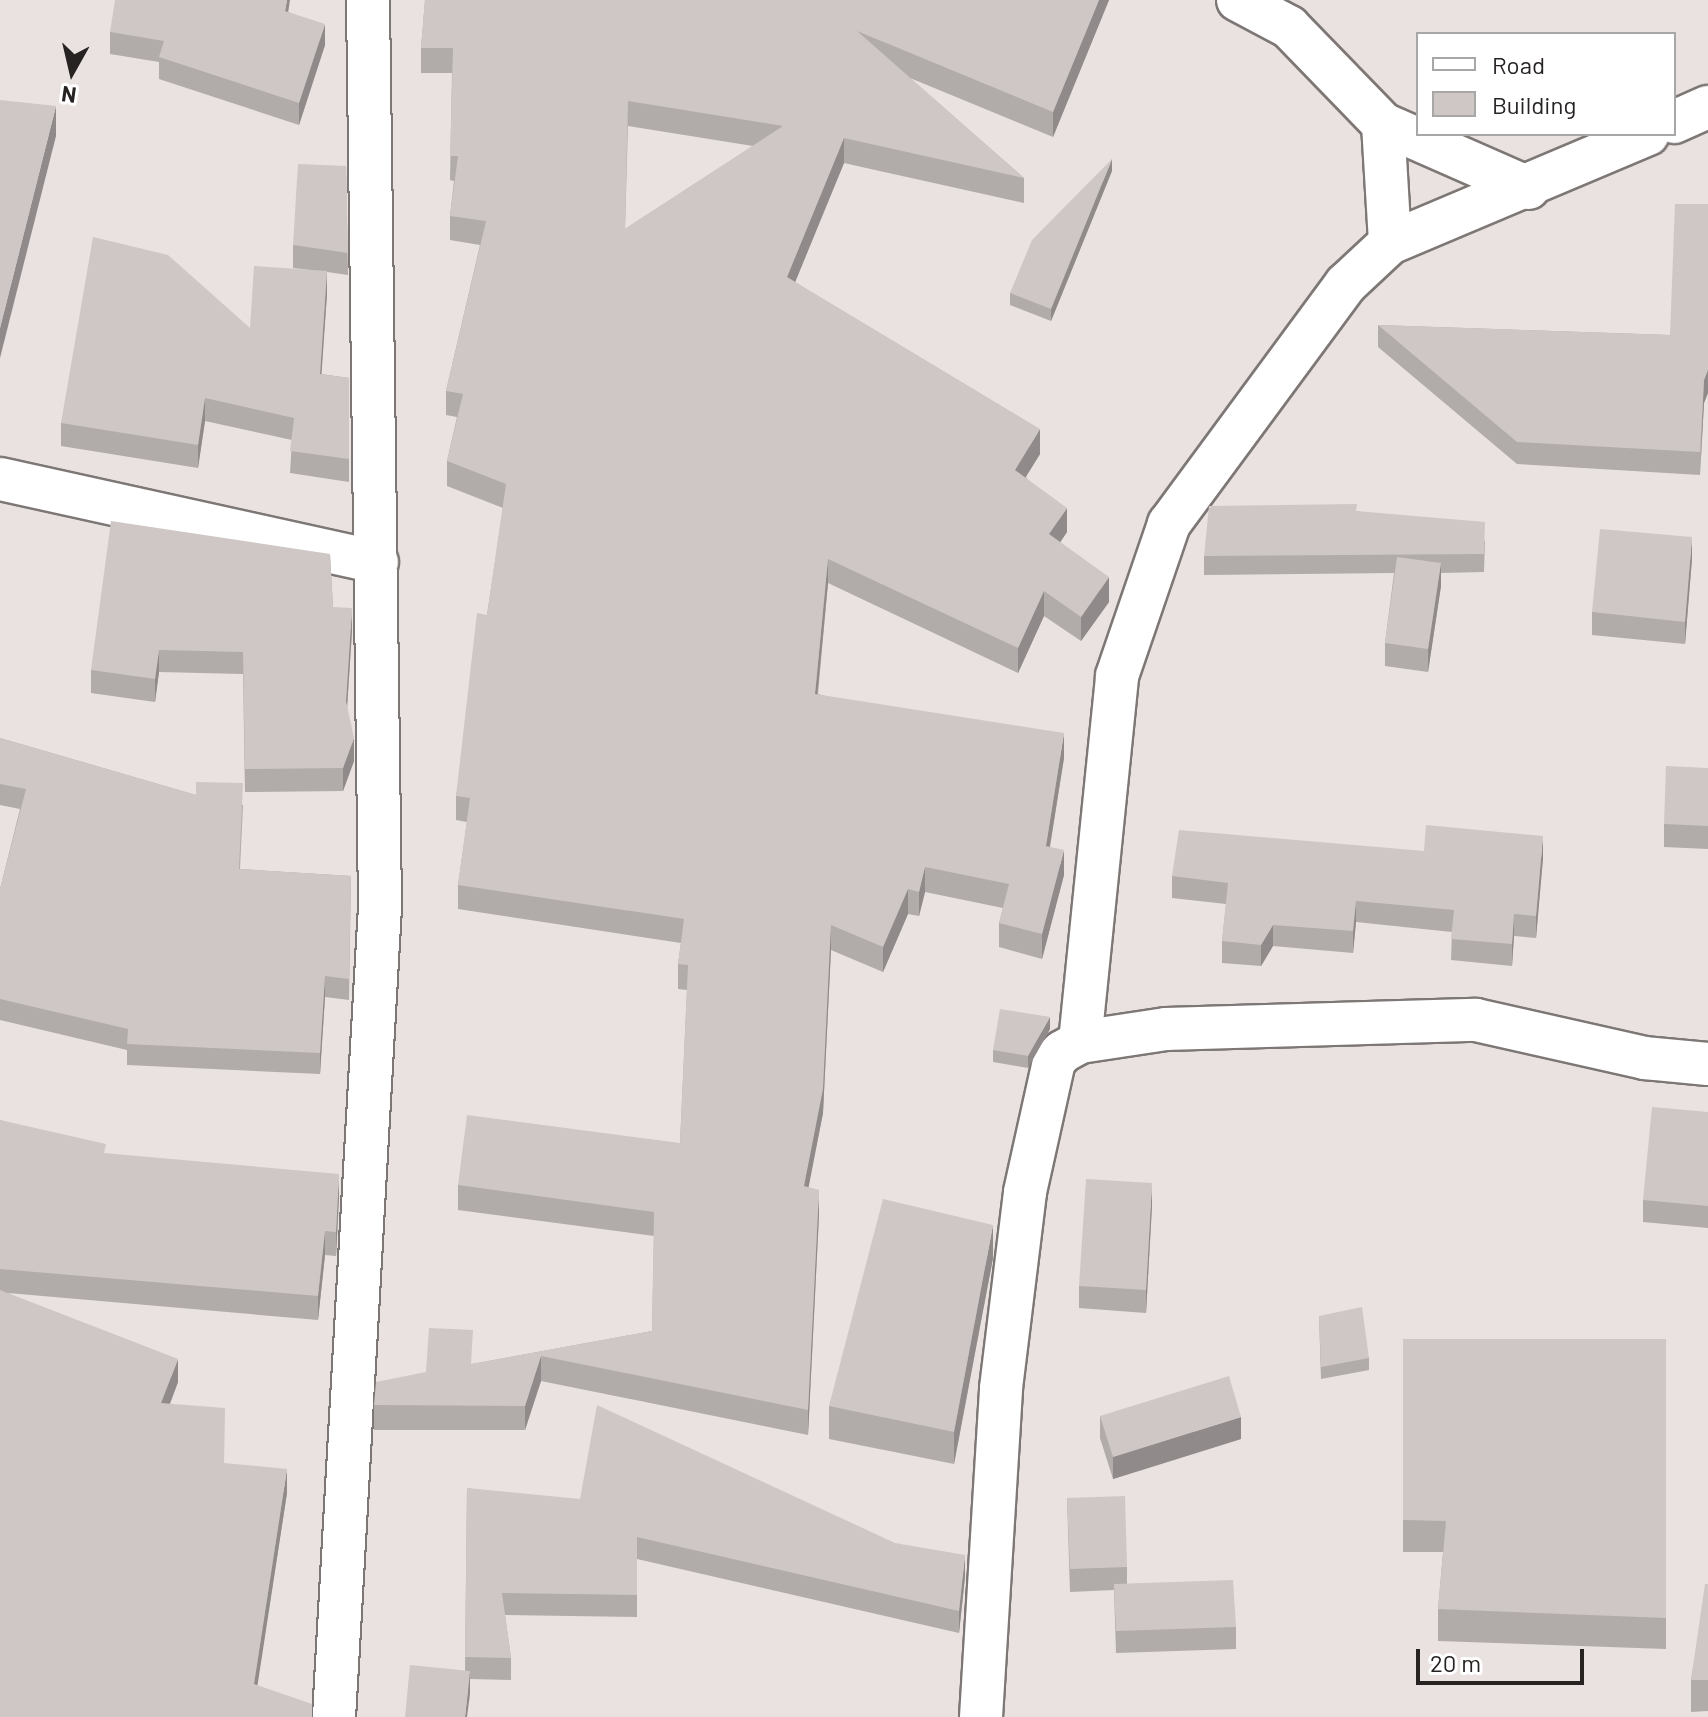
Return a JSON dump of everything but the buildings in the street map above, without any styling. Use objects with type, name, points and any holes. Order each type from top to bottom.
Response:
[{"type":"street","points":[[334,1717],[380,906],[368,0]]},
{"type":"street","points":[[1238,0],[1289,27],[1383,124],[1529,188]]},
{"type":"street","points":[[1676,121],[1708,107]]},
{"type":"street","points":[[1383,124],[1390,243]]},
{"type":"street","points":[[1080,1042],[1117,676],[1169,524],[1346,284],[1390,243],[1529,188],[1644,136]]},
{"type":"street","points":[[0,479],[377,562]]},
{"type":"street","points":[[981,1717],[1001,1388],[1025,1192],[1054,1061],[1080,1042],[1166,1029],[1476,1020],[1644,1058],[1708,1064]]}]
